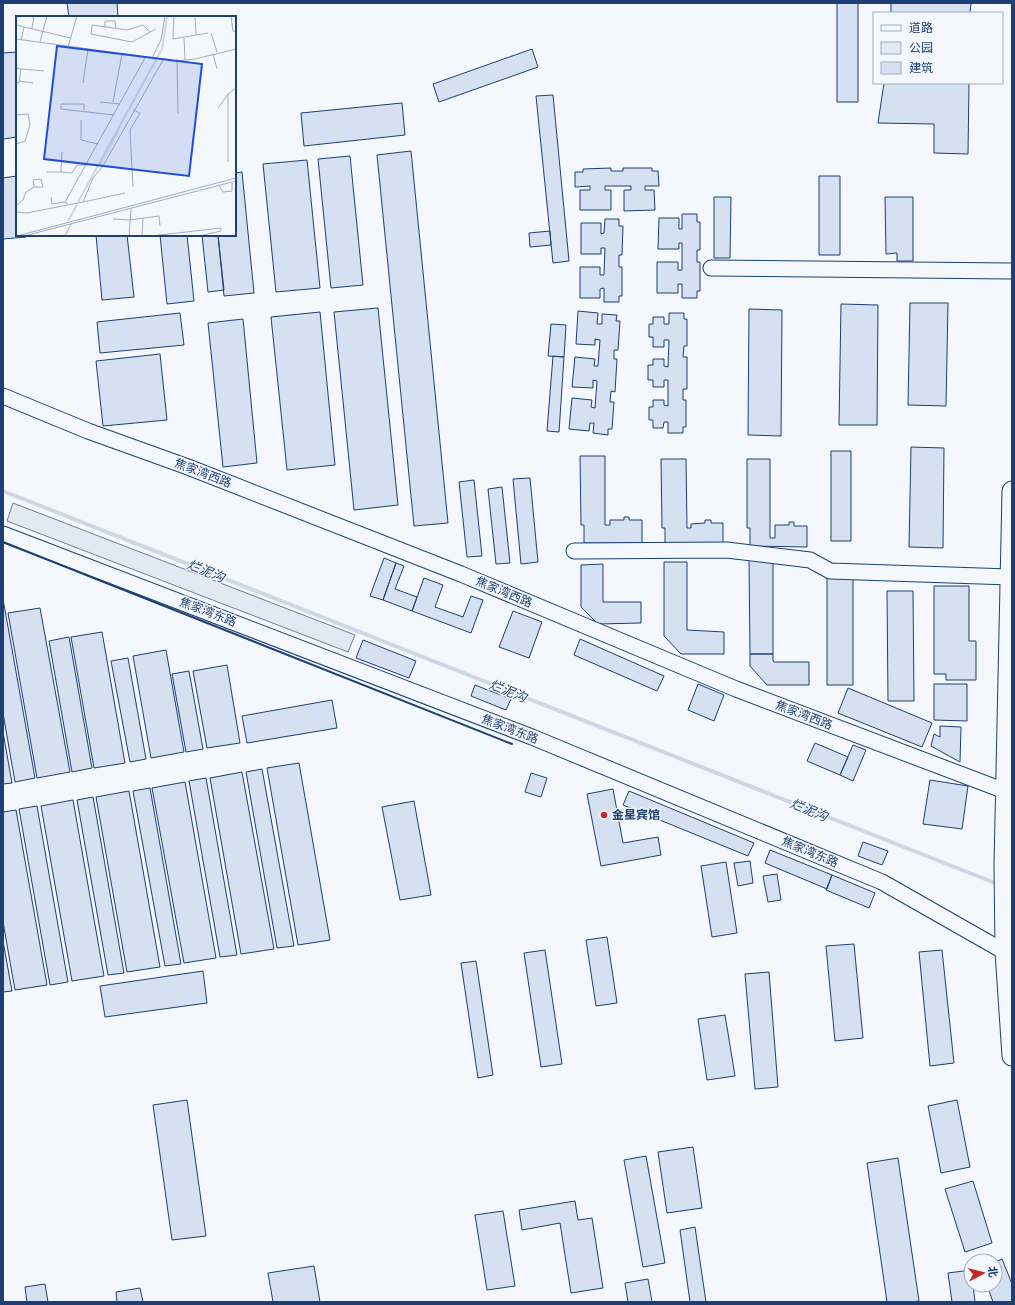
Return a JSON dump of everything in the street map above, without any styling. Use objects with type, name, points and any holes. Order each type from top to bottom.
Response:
[{"type":"main road","points":[[1012,491],[1005,791],[1008,846],[1004,865],[1005,952],[1012,1056]]},
{"type":"street","points":[[711,268],[1012,271]]},
{"type":"street","name":"焦家湾西路","points":[[3,396],[88,431],[188,467],[461,574],[736,689],[1005,791]]},
{"type":"street","name":"焦家湾东路","points":[[3,534],[532,737],[882,882],[1005,952]]},
{"type":"street","points":[[574,551],[727,550],[810,560],[830,572],[1010,577]]},
{"type":"green space","points":[[13,503],[355,635],[348,652],[7,521]]},
{"type":"building","points":[[67,3],[117,3],[118,16],[69,16]]},
{"type":"building","points":[[837,3],[858,3],[858,102],[837,102]]},
{"type":"building","points":[[891,3],[971,3],[970,12],[891,12]]},
{"type":"building","points":[[532,49],[538,67],[439,102],[433,84]]},
{"type":"building","points":[[16,52],[16,137],[3,139],[3,53]]},
{"type":"building","points":[[884,84],[969,84],[968,154],[934,153],[934,124],[878,123]]},
{"type":"building","points":[[553,95],[569,261],[553,263],[536,96]]},
{"type":"building","points":[[402,103],[405,135],[304,146],[301,113]]},
{"type":"building","points":[[411,151],[448,523],[414,526],[377,155]]},
{"type":"building","points":[[350,156],[363,285],[331,288],[318,159]]},
{"type":"building","points":[[307,160],[320,288],[276,292],[263,164]]},
{"type":"building","points":[[611,168],[611,171],[623,171],[623,168],[652,168],[652,171],[658,171],[659,186],[645,186],[645,190],[654,190],[655,210],[624,211],[624,190],[631,190],[631,186],[605,186],[605,190],[611,190],[611,210],[580,210],[580,190],[590,190],[590,186],[575,187],[575,172],[583,172],[583,169]]},
{"type":"building","points":[[242,172],[254,293],[224,296],[218,236],[236,236],[236,173]]},
{"type":"building","points":[[16,176],[16,236],[26,237],[3,239],[3,178]]},
{"type":"building","points":[[819,176],[840,176],[840,255],[819,255]]},
{"type":"building","points":[[714,197],[731,197],[730,258],[714,258]]},
{"type":"building","points":[[885,197],[913,197],[913,261],[897,261],[897,253],[886,254]]},
{"type":"building","points":[[682,214],[697,214],[697,222],[700,222],[700,250],[697,250],[697,262],[700,262],[700,291],[697,291],[697,298],[682,298],[682,284],[678,284],[678,293],[657,293],[657,262],[678,262],[678,270],[682,270],[682,243],[679,243],[679,249],[658,249],[659,218],[679,218],[679,229],[682,229]]},
{"type":"building","points":[[605,219],[619,219],[619,226],[623,226],[622,255],[619,255],[619,267],[622,267],[622,296],[619,296],[619,302],[604,302],[604,288],[600,289],[600,298],[580,298],[580,267],[600,267],[600,275],[604,275],[605,248],[601,248],[601,254],[581,254],[581,223],[601,223],[601,234],[604,233]]},
{"type":"building","points":[[550,231],[551,245],[530,247],[529,233]]},
{"type":"building","points":[[96,236],[127,236],[134,297],[102,300]]},
{"type":"building","points":[[160,236],[187,236],[194,301],[167,304]]},
{"type":"building","points":[[202,236],[218,236],[224,290],[208,292]]},
{"type":"building","points":[[910,303],[948,303],[946,406],[908,405]]},
{"type":"building","points":[[841,304],[878,305],[877,425],[839,425]]},
{"type":"building","points":[[378,308],[398,505],[354,510],[334,312]]},
{"type":"building","points":[[749,309],[782,310],[781,436],[748,435]]},
{"type":"building","points":[[578,311],[598,313],[597,324],[602,324],[602,314],[617,315],[616,321],[620,321],[618,350],[614,350],[614,359],[617,359],[615,392],[611,391],[610,402],[614,402],[612,429],[608,429],[608,435],[593,433],[594,423],[590,423],[589,431],[569,429],[572,398],[592,400],[591,407],[595,408],[597,381],[593,380],[593,388],[572,387],[575,357],[595,359],[594,366],[598,366],[600,340],[595,339],[595,345],[576,344]]},
{"type":"building","points":[[320,312],[335,465],[287,470],[271,317]]},
{"type":"building","points":[[180,313],[184,345],[100,353],[97,322]]},
{"type":"building","points":[[669,313],[684,313],[684,319],[687,319],[687,346],[684,346],[683,357],[687,357],[687,389],[683,389],[683,400],[686,400],[686,427],[683,427],[683,433],[668,433],[668,422],[664,422],[663,428],[653,428],[653,420],[649,420],[649,407],[653,407],[653,400],[664,400],[664,405],[668,406],[668,380],[664,380],[664,387],[653,387],[653,380],[648,380],[648,365],[653,365],[653,359],[664,359],[664,366],[668,367],[669,340],[664,340],[664,347],[653,347],[653,337],[649,337],[649,324],[653,324],[653,317],[664,317],[664,324],[669,324]]},
{"type":"building","points":[[243,319],[257,463],[223,467],[208,323]]},
{"type":"building","points":[[551,324],[566,325],[564,357],[548,356]]},
{"type":"building","points":[[160,354],[167,420],[103,426],[96,361]]},
{"type":"building","points":[[553,356],[564,357],[559,432],[547,431]]},
{"type":"building","points":[[911,447],[944,448],[943,548],[909,547]]},
{"type":"building","points":[[831,451],[851,451],[851,541],[831,541]]},
{"type":"building","points":[[580,456],[605,456],[605,525],[610,525],[610,520],[624,520],[624,517],[629,517],[629,520],[642,520],[642,543],[584,543],[584,525],[581,525]]},
{"type":"building","points":[[661,459],[686,459],[687,528],[691,528],[691,524],[705,523],[705,520],[711,520],[711,523],[723,523],[723,546],[665,546],[665,528],[662,528]]},
{"type":"building","points":[[747,459],[770,459],[770,538],[775,538],[775,525],[789,525],[789,522],[794,522],[794,526],[807,526],[807,547],[750,546],[750,528],[747,528]]},
{"type":"building","points":[[530,478],[538,562],[521,564],[513,479]]},
{"type":"building","points":[[474,480],[482,556],[467,557],[459,482]]},
{"type":"building","points":[[502,487],[510,563],[496,564],[488,489]]},
{"type":"building","points":[[384,558],[396,563],[383,600],[370,596]]},
{"type":"building","points":[[749,560],[773,560],[773,654],[750,654]]},
{"type":"building","points":[[664,562],[687,562],[687,630],[724,632],[724,654],[681,654],[664,636]]},
{"type":"building","points":[[396,563],[404,566],[395,589],[417,597],[412,611],[383,600]]},
{"type":"building","points":[[603,564],[603,602],[641,602],[641,623],[598,624],[581,607],[581,565]]},
{"type":"building","points":[[827,575],[853,575],[853,685],[827,685]]},
{"type":"building","points":[[424,578],[443,585],[435,607],[463,617],[471,596],[483,600],[471,633],[412,611]]},
{"type":"building","points":[[934,586],[969,586],[969,641],[976,641],[976,680],[946,680],[946,674],[934,674]]},
{"type":"building","points":[[887,591],[913,591],[914,701],[888,701]]},
{"type":"building","points":[[3,599],[35,778],[15,782],[3,713]]},
{"type":"building","points":[[40,608],[70,772],[37,778],[8,613]]},
{"type":"building","points":[[513,611],[542,622],[529,658],[499,647]]},
{"type":"building","points":[[102,632],[125,763],[94,768],[71,637]]},
{"type":"building","points":[[69,637],[92,768],[72,772],[49,641]]},
{"type":"building","points":[[580,639],[664,676],[657,691],[574,655]]},
{"type":"building","points":[[363,640],[416,661],[409,678],[356,658]]},
{"type":"building","points":[[166,650],[184,752],[151,758],[133,656]]},
{"type":"building","points":[[750,654],[773,654],[774,662],[809,662],[809,685],[767,685],[750,666]]},
{"type":"building","points":[[128,658],[146,759],[130,762],[111,661]]},
{"type":"building","points":[[227,665],[240,743],[207,748],[193,671]]},
{"type":"building","points":[[189,671],[203,749],[186,752],[172,674]]},
{"type":"building","points":[[698,684],[724,695],[714,721],[688,710]]},
{"type":"building","points":[[934,684],[967,684],[967,721],[934,720]]},
{"type":"building","points":[[475,685],[511,699],[506,710],[471,696]]},
{"type":"building","points":[[848,688],[932,723],[922,747],[838,713]]},
{"type":"building","points":[[332,700],[337,728],[247,743],[242,716]]},
{"type":"building","points":[[940,726],[961,727],[960,762],[931,746],[934,734],[940,737]]},
{"type":"building","points":[[3,732],[12,783],[3,784]]},
{"type":"building","points":[[815,743],[848,757],[840,775],[807,761]]},
{"type":"building","points":[[853,745],[866,750],[853,781],[840,775]]},
{"type":"building","points":[[299,763],[330,940],[298,945],[267,768]]},
{"type":"building","points":[[262,769],[294,946],[277,948],[246,772]]},
{"type":"building","points":[[242,772],[274,949],[241,954],[210,778]]},
{"type":"building","points":[[531,773],[547,778],[541,797],[525,792]]},
{"type":"building","points":[[206,778],[237,955],[220,957],[189,781]]},
{"type":"building","points":[[930,780],[968,786],[962,829],[923,824]]},
{"type":"building","points":[[185,782],[216,958],[184,963],[152,788]]},
{"type":"building","points":[[150,788],[181,964],[165,966],[133,791]]},
{"type":"building","name":"金星宾馆","points":[[613,789],[623,843],[658,837],[661,855],[601,866],[587,794]]},
{"type":"building","points":[[129,791],[160,967],[127,972],[96,797]]},
{"type":"building","points":[[629,791],[754,843],[748,856],[623,805]]},
{"type":"building","points":[[93,797],[124,973],[108,975],[77,800]]},
{"type":"building","points":[[73,800],[104,976],[72,981],[41,806]]},
{"type":"building","points":[[414,801],[431,895],[400,900],[382,807]]},
{"type":"building","points":[[37,806],[68,982],[50,985],[19,809]]},
{"type":"building","points":[[16,810],[47,985],[15,990],[3,922],[3,812]]},
{"type":"building","points":[[863,842],[888,851],[882,865],[858,856]]},
{"type":"building","points":[[770,850],[832,875],[827,889],[765,863]]},
{"type":"building","points":[[750,861],[753,883],[738,886],[734,863]]},
{"type":"building","points":[[726,862],[737,933],[712,937],[701,866]]},
{"type":"building","points":[[777,874],[781,900],[768,902],[763,876]]},
{"type":"building","points":[[832,875],[875,893],[869,908],[826,890]]},
{"type":"building","points":[[607,937],[617,1003],[596,1006],[586,940]]},
{"type":"building","points":[[3,941],[12,991],[3,992]]},
{"type":"building","points":[[854,944],[863,1038],[835,1041],[826,946]]},
{"type":"building","points":[[545,950],[562,1064],[541,1067],[524,953]]},
{"type":"building","points":[[942,950],[954,1063],[930,1066],[919,952]]},
{"type":"building","points":[[476,961],[493,1075],[478,1078],[461,963]]},
{"type":"building","points":[[203,971],[207,1003],[105,1017],[100,986]]},
{"type":"building","points":[[769,972],[778,1087],[755,1089],[745,974]]},
{"type":"building","points":[[725,1015],[735,1076],[707,1080],[698,1019]]},
{"type":"building","points":[[187,1100],[206,1236],[172,1240],[153,1105]]},
{"type":"building","points":[[957,1100],[970,1167],[941,1173],[928,1106]]},
{"type":"building","points":[[693,1147],[702,1208],[667,1213],[658,1152]]},
{"type":"building","points":[[646,1156],[665,1263],[643,1267],[624,1160]]},
{"type":"building","points":[[898,1158],[919,1301],[912,1302],[887,1302],[867,1163]]},
{"type":"building","points":[[973,1181],[992,1243],[965,1252],[945,1189]]},
{"type":"building","points":[[575,1201],[578,1220],[592,1218],[603,1288],[571,1293],[560,1223],[522,1230],[519,1210]]},
{"type":"building","points":[[503,1211],[515,1286],[487,1290],[475,1215]]},
{"type":"building","points":[[695,1227],[706,1302],[690,1302],[680,1230]]},
{"type":"building","points":[[1003,1262],[1012,1284],[1012,1302],[993,1302],[990,1293],[1003,1293]]},
{"type":"building","points":[[314,1266],[320,1302],[273,1302],[268,1273]]},
{"type":"building","points":[[963,1271],[963,1293],[974,1293],[975,1302],[952,1302],[948,1273]]},
{"type":"building","points":[[648,1279],[652,1302],[628,1302],[625,1283]]},
{"type":"building","points":[[45,1284],[48,1302],[27,1302],[25,1287]]},
{"type":"building","points":[[140,1288],[143,1302],[117,1302],[116,1292]]},
{"type":"waterway","name":"烂泥沟","points":[[3,491],[1000,885]]},
{"type":"wall","points":[[3,542],[512,744]]},
{"type":"place","name":"金星宾馆","points":[[604,815]]}]
